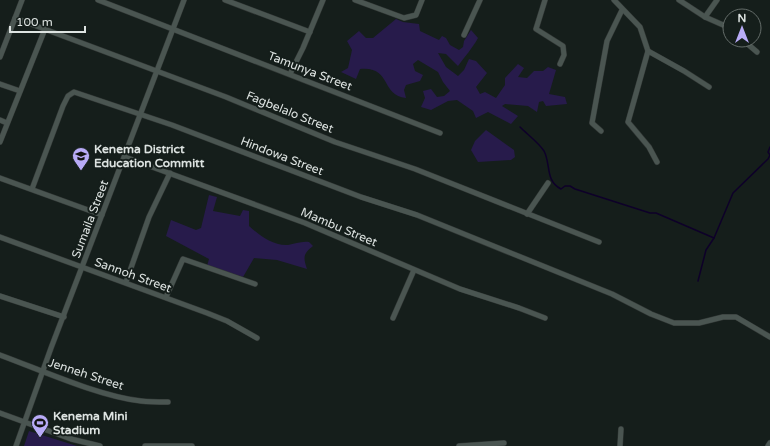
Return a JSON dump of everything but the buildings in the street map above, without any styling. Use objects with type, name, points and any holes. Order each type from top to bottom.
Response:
[{"type":"street","points":[[0,57],[22,0]]},
{"type":"street","name":"Tamunya Street","points":[[98,0],[174,28],[440,133]]},
{"type":"street","name":"Sumaila Street","points":[[16,446],[43,370],[184,0]]},
{"type":"street","points":[[225,0],[310,32]]},
{"type":"street","points":[[290,74],[324,0]]},
{"type":"street","points":[[355,0],[404,18],[416,15],[422,0]]},
{"type":"street","points":[[464,35],[480,0]]},
{"type":"street","points":[[545,0],[536,29],[563,46],[564,55],[560,64]]},
{"type":"street","points":[[614,0],[640,27],[648,51],[628,122],[649,147],[657,162]]},
{"type":"street","points":[[679,0],[705,17],[722,24]]},
{"type":"street","points":[[705,17],[717,0]]},
{"type":"street","points":[[601,131],[592,122],[592,120],[607,41],[622,10]]},
{"type":"street","name":"Fagbelalo Street","points":[[15,18],[226,97],[335,142],[415,169],[599,242]]},
{"type":"street","points":[[0,142],[44,29]]},
{"type":"street","points":[[752,48],[757,52]]},
{"type":"street","points":[[648,51],[684,71],[709,88]]},
{"type":"street","points":[[0,84],[20,91]]},
{"type":"street","name":"Hindowa Street","points":[[32,190],[52,132],[70,93],[79,93],[416,216],[612,294],[629,304],[674,323],[699,323],[723,317],[736,317],[770,337]]},
{"type":"street","points":[[0,120],[7,123]]},
{"type":"street","name":"Mambu Street","points":[[124,157],[305,223],[460,289],[545,318]]},
{"type":"street","points":[[126,282],[149,217],[170,173]]},
{"type":"street","points":[[0,178],[102,215]]},
{"type":"street","points":[[527,214],[548,183]]},
{"type":"street","name":"Sannoh Street","points":[[0,237],[166,297],[227,321],[257,338]]},
{"type":"street","points":[[166,297],[183,259],[255,284]]},
{"type":"street","points":[[394,318],[414,270]]},
{"type":"street","points":[[0,296],[64,317]]},
{"type":"street","name":"Jenneh Street","points":[[0,355],[83,386],[115,395],[140,401],[168,402]]},
{"type":"street","points":[[0,413],[71,439],[100,446]]},
{"type":"street","points":[[620,446],[621,429]]},
{"type":"street","points":[[459,446],[504,443]]},
{"type":"street","points":[[145,446],[192,446]]},
{"type":"shaded area","points":[[396,19],[403,22],[419,24],[420,31],[439,40],[442,36],[446,38],[450,45],[459,50],[463,47],[464,41],[471,30],[478,38],[458,66],[446,54],[438,53],[446,67],[458,76],[464,70],[469,59],[476,61],[487,73],[476,87],[480,94],[485,92],[496,98],[505,85],[505,78],[518,64],[524,68],[518,77],[527,78],[534,71],[543,71],[548,67],[556,70],[549,94],[565,97],[567,104],[546,106],[543,101],[539,102],[537,112],[528,106],[505,104],[502,106],[518,116],[511,124],[488,112],[476,118],[473,111],[457,100],[448,101],[431,110],[421,107],[425,98],[423,91],[431,89],[437,97],[444,96],[450,91],[438,72],[418,60],[413,64],[415,71],[423,75],[420,81],[406,85],[404,90],[406,98],[398,96],[392,92],[382,76],[370,69],[360,69],[356,79],[341,72],[348,68],[352,50],[347,41],[359,31],[366,38],[373,38]]},
{"type":"shaded area","points":[[486,130],[514,150],[515,157],[511,160],[478,162],[471,150],[475,141]]},
{"type":"shaded area","points":[[209,195],[217,197],[213,211],[240,216],[243,210],[249,211],[249,226],[272,242],[288,245],[309,242],[313,246],[307,251],[305,256],[307,269],[277,260],[254,258],[243,277],[207,266],[209,259],[166,236],[171,220],[196,230],[201,228]]},
{"type":"shaded area","name":"Kenema Mini Stadium","points":[[29,431],[77,446],[24,446]]},
{"type":"waterway","points":[[520,127],[544,151],[550,177],[556,186],[561,189],[565,186],[570,186],[575,189],[650,213],[656,213],[714,238]]},
{"type":"waterway","points":[[698,281],[706,250],[714,238],[733,193],[768,159],[770,155],[768,152],[770,147]]},
{"type":"place","name":"Kenema District Education Committ","points":[[81,171]]},
{"type":"place","name":"Kenema Mini Stadium","points":[[40,438]]}]
